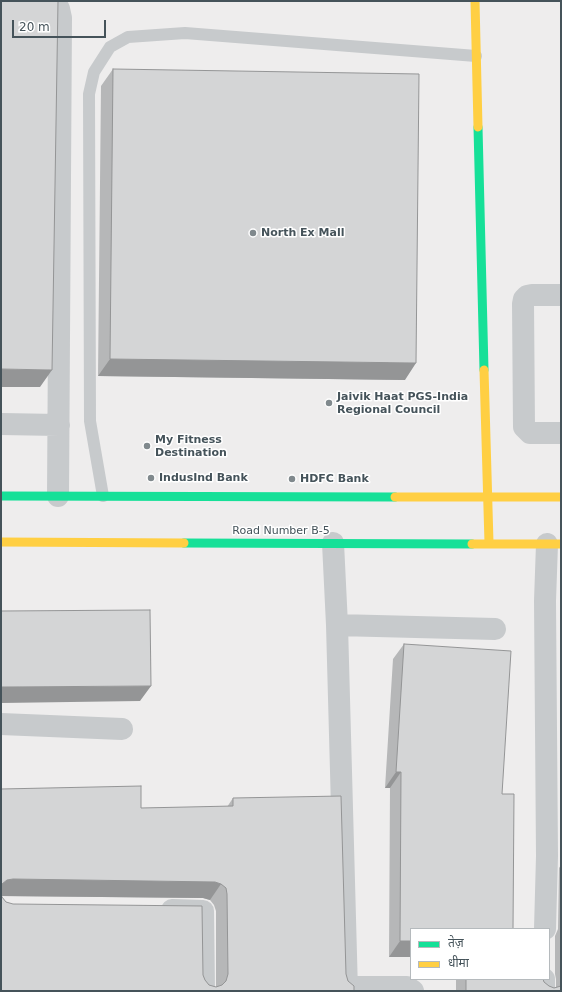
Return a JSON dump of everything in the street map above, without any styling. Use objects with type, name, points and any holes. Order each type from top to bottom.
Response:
[{"type":"street","points":[[54,1],[59,9],[61,18],[58,496]]},
{"type":"street","points":[[475,1],[489,543]]},
{"type":"street","points":[[561,295],[527,296],[524,299],[523,304],[524,427],[530,433],[561,433]]},
{"type":"street","points":[[1,424],[59,425]]},
{"type":"street","points":[[1,496],[561,497]]},
{"type":"street","name":"Road Number B-5","points":[[1,542],[554,544]]},
{"type":"street","points":[[333,543],[337,625],[347,989],[407,987],[413,991]]},
{"type":"street","points":[[545,928],[554,856],[546,601],[554,544]]},
{"type":"street","points":[[337,625],[495,630]]},
{"type":"street","points":[[1,724],[122,729]]},
{"type":"street","points":[[156,910],[203,910],[204,991]]},
{"type":"street","points":[[544,980],[544,991]]},
{"type":"lane","points":[[103,496],[90,421],[90,94],[94,72],[110,47],[128,37],[185,33],[476,56]]},
{"type":"building","points":[[1,1],[58,1],[52,370],[1,369]]},
{"type":"building","name":"North Ex Mall","points":[[113,69],[419,74],[416,363],[110,359]]},
{"type":"building","points":[[150,610],[151,686],[1,687],[1,611]]},
{"type":"building","points":[[404,644],[511,651],[502,794],[514,794],[513,928],[410,928],[410,941],[400,941],[401,772],[396,772]]},
{"type":"building","points":[[141,786],[141,808],[233,806],[233,798],[341,796],[346,974],[348,981],[354,986],[354,991],[1,991],[1,894],[6,902],[13,904],[202,906],[203,975],[209,985],[216,987],[222,985],[226,981],[228,974],[227,894],[226,888],[221,884],[215,882],[13,879],[7,880],[2,884],[1,889],[1,789]]},
{"type":"building","points":[[466,980],[543,980],[549,986],[554,988],[561,986],[561,991],[466,991]]},
{"type":"traffic: fast","points":[[478,127],[484,370]]},
{"type":"traffic: fast","points":[[1,496],[395,497]]},
{"type":"traffic: fast","points":[[184,543],[472,544]]},
{"type":"traffic: slow","points":[[475,1],[478,127]]},
{"type":"traffic: slow","points":[[484,370],[489,543]]},
{"type":"traffic: slow","points":[[395,497],[561,497]]},
{"type":"traffic: slow","points":[[1,542],[184,543]]},
{"type":"traffic: slow","points":[[472,544],[561,544]]},
{"type":"place","name":"North Ex Mall","points":[[253,233]]},
{"type":"place","name":"Jaivik Haat PGS-India Regional Council","points":[[329,403]]},
{"type":"place","name":"My Fitness Destination","points":[[147,446]]},
{"type":"place","name":"IndusInd Bank","points":[[151,478]]},
{"type":"place","name":"HDFC Bank","points":[[292,479]]}]
